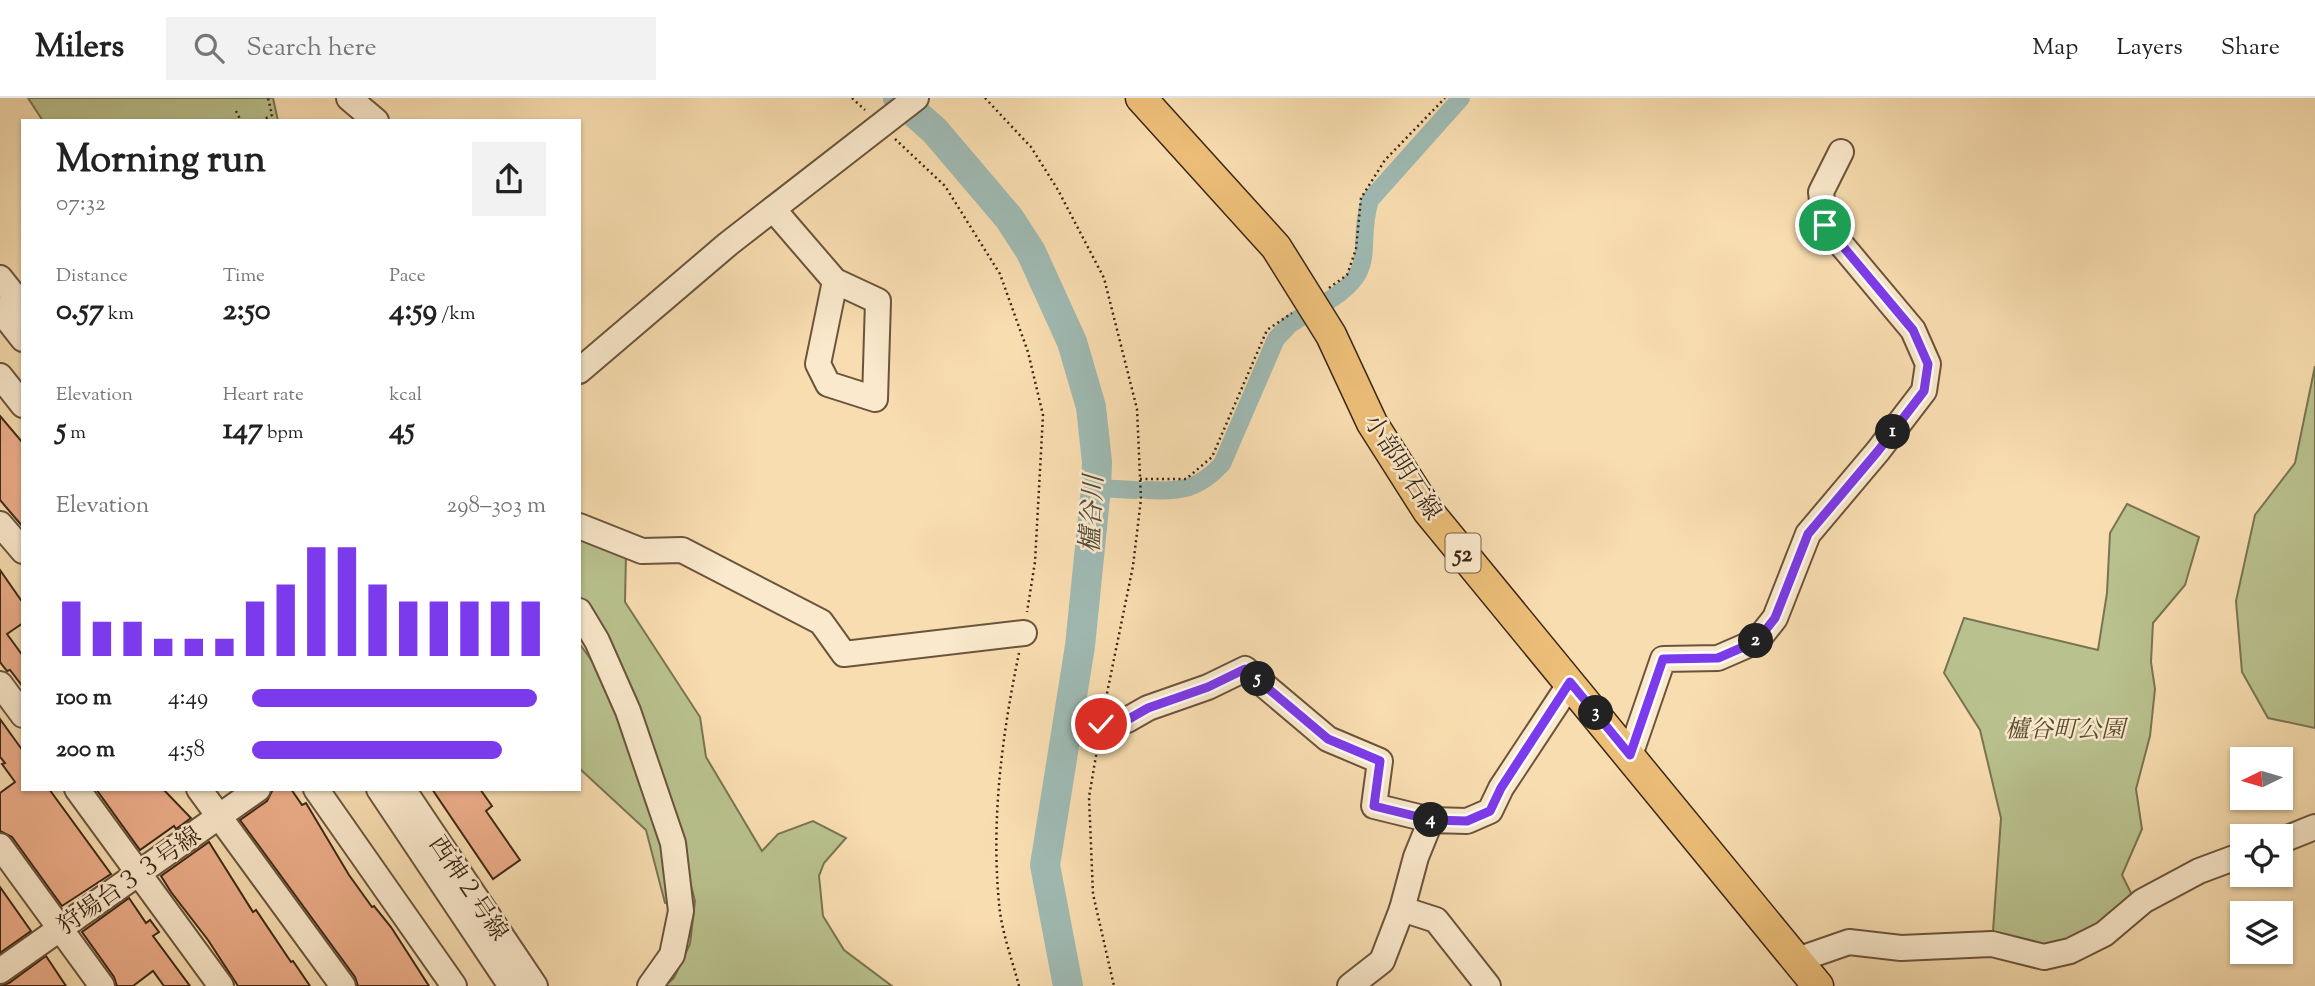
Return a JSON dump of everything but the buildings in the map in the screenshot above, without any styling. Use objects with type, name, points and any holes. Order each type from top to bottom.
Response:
[{"type":"main road","name":"小部明石線","points":[[1140,98],[1276,247],[1331,335],[1372,423],[1428,510],[1818,986]]},
{"type":"street","points":[[349,98],[374,119]]},
{"type":"street","points":[[581,369],[728,244],[916,98]]},
{"type":"street","points":[[1630,755],[1663,659],[1718,658],[1757,641],[1775,618],[1808,534],[1924,391],[1928,364],[1913,330],[1825,225],[1821,192],[1841,152]]},
{"type":"street","points":[[773,209],[835,281]]},
{"type":"street","points":[[0,278],[21,304]]},
{"type":"street","points":[[0,310],[21,336]]},
{"type":"street","points":[[0,376],[21,402]]},
{"type":"street","points":[[581,527],[642,551],[682,550],[821,622],[844,654],[1024,633]]},
{"type":"street","points":[[581,614],[597,640],[628,711],[673,843],[681,911],[672,955],[650,986]]},
{"type":"street","points":[[1101,724],[1127,720],[1148,708],[1208,687],[1245,669],[1328,739],[1380,761],[1374,806],[1431,820],[1467,821],[1490,811],[1501,788],[1570,682]]},
{"type":"street","points":[[78,791],[220,986]]},
{"type":"street","points":[[201,791],[343,986]]},
{"type":"street","name":"狩場台３３号線","points":[[0,971],[255,791]]},
{"type":"street","points":[[317,791],[454,986]]},
{"type":"street","name":"西神２号線","points":[[380,791],[511,986]]},
{"type":"street","name":"西神２号線","points":[[405,791],[535,986]]},
{"type":"street","points":[[1350,986],[1382,961],[1431,820]]},
{"type":"street","points":[[2293,836],[2315,827]]},
{"type":"street","points":[[0,846],[102,986]]},
{"type":"street","points":[[1797,960],[1849,942],[1900,948],[1992,944],[2044,957],[2070,951],[2104,933],[2143,901],[2199,871],[2230,859]]},
{"type":"street","points":[[1402,909],[1436,920],[1488,986]]},
{"type":"path","points":[[265,119],[272,115],[268,98]]},
{"type":"path","points":[[985,98],[1038,158],[1058,190],[1104,278],[1137,409],[1141,499],[1133,566],[1089,797],[1093,894],[1114,986]]},
{"type":"path","points":[[236,111],[240,119]]},
{"type":"path","points":[[883,124],[945,186],[1000,274],[1028,352],[1043,415],[1035,562],[1024,633],[1009,702],[996,829],[999,905],[1019,986]]},
{"type":"green space","points":[[28,98],[273,98],[278,119],[42,119]]},
{"type":"green space","points":[[2315,366],[2315,728],[2268,718],[2242,672],[2236,601],[2255,515],[2295,463]]},
{"type":"green space","name":"櫨谷町公園","points":[[2127,504],[2199,537],[2185,585],[2153,623],[2151,662],[2155,689],[2150,736],[2136,789],[2142,829],[2122,875],[2133,897],[2093,929],[2052,952],[2008,946],[1993,931],[2001,818],[1980,730],[1944,673],[1964,618],[2098,650],[2107,593],[2110,533]]},
{"type":"green space","points":[[581,536],[626,554],[625,602],[700,717],[706,757],[762,851],[778,834],[813,821],[846,838],[824,863],[819,876],[823,916],[844,950],[892,986],[665,986],[674,978],[690,944],[695,901],[676,826],[615,653],[581,598]]},
{"type":"green space","points":[[581,646],[607,682],[650,803],[674,902],[665,903],[646,830],[581,770]]},
{"type":"waterway","name":"櫨谷川","points":[[898,98],[935,131],[1009,218],[1031,252],[1072,342],[1091,407],[1097,462],[1096,488],[1080,646],[1045,865],[1068,986]]},
{"type":"waterway","points":[[1328,301],[1355,278],[1361,267],[1370,200],[1461,98]]},
{"type":"waterway","points":[[1147,490],[1189,487],[1205,479],[1222,464],[1276,339],[1290,324],[1306,314]]},
{"type":"waterway","points":[[1096,488],[1135,490]]},
{"type":"route","points":[[1101,724],[1127,720],[1148,708],[1208,687],[1245,669],[1328,739],[1380,761],[1374,806],[1431,820],[1467,821],[1490,811],[1501,788],[1570,682],[1630,755],[1663,659],[1718,658],[1757,641],[1775,618],[1808,534],[1924,391],[1928,364],[1913,330],[1825,225]]}]
